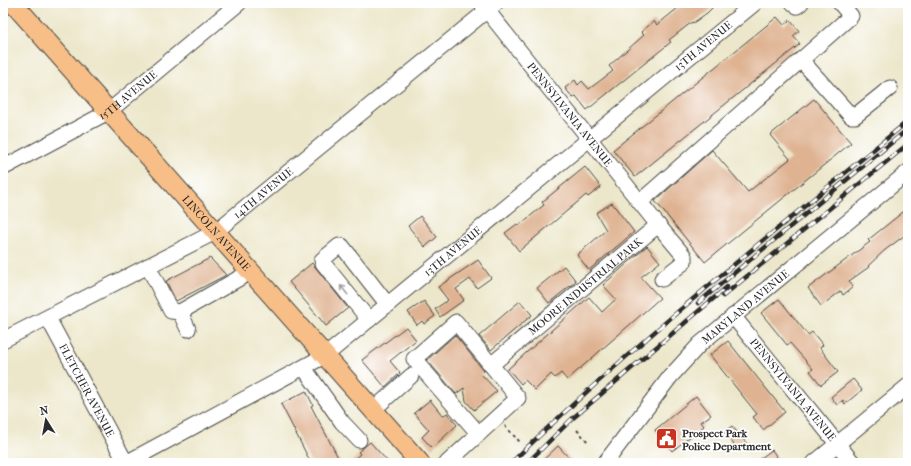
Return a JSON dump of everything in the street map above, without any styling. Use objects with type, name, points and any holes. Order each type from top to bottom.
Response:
[{"type":"main road","name":"LINCOLN AVENUE","points":[[13,3],[420,463]]},
{"type":"street","name":"15TH AVENUE","points":[[4,166],[108,112],[239,3]]},
{"type":"street","name":"13TH AVENUE","points":[[126,463],[326,355],[756,3]]},
{"type":"street","points":[[793,3],[797,6],[802,3]]},
{"type":"street","points":[[640,202],[851,16],[840,3]]},
{"type":"street","name":"PENNSYLVANIA AVENUE","points":[[488,5],[590,139],[684,256],[684,262],[662,279]]},
{"type":"street","name":"14TH AVENUE","points":[[3,340],[215,232],[488,5]]},
{"type":"street","points":[[801,60],[851,116],[855,116],[890,88]]},
{"type":"street","name":"MARYLAND AVENUE","points":[[605,463],[670,377],[700,344],[908,172]]},
{"type":"street","name":"MOORE INDUSTRIAL PARK","points":[[491,365],[658,225]]},
{"type":"street","points":[[369,320],[323,263],[322,260],[339,246],[342,246],[388,305]]},
{"type":"street","points":[[148,266],[171,311],[180,312],[250,272]]},
{"type":"street","points":[[180,312],[188,329]]},
{"type":"street","name":"PENNSYLVANIA AVENUE","points":[[733,316],[853,463]]},
{"type":"street","name":"FLETCHER AVENUE","points":[[48,318],[126,463]]},
{"type":"street","points":[[447,463],[518,398],[456,322],[414,359],[478,433]]},
{"type":"street","points":[[304,368],[342,422],[359,440]]},
{"type":"street","points":[[373,410],[411,376]]},
{"type":"street","points":[[814,463],[908,386]]},
{"type":"path","points":[[496,417],[520,442]]},
{"type":"path","points":[[577,430],[588,443]]},
{"type":"building","points":[[684,3],[717,3],[707,13],[693,23],[692,22],[669,40],[671,42],[587,110],[576,96],[573,98],[565,88],[575,80],[578,85],[582,81],[589,89],[613,71],[609,66],[644,35],[641,32],[654,21],[657,25]]},
{"type":"building","points":[[777,17],[784,25],[790,20],[799,31],[793,36],[800,44],[635,177],[613,150]]},
{"type":"building","points":[[814,99],[851,143],[705,262],[655,201],[712,150],[748,192],[790,159],[770,135]]},
{"type":"building","points":[[585,167],[601,187],[588,197],[586,195],[519,251],[505,233],[517,224],[518,226],[544,205],[542,202]]},
{"type":"building","points":[[612,203],[634,232],[589,270],[577,255],[606,230],[596,213]]},
{"type":"building","points":[[908,208],[908,233],[885,250],[868,266],[869,267],[849,281],[853,287],[843,295],[841,291],[821,306],[808,288],[870,242],[868,240]]},
{"type":"building","points":[[420,216],[437,237],[425,247],[408,226]]},
{"type":"building","points":[[647,246],[660,262],[641,277],[660,298],[567,380],[561,373],[555,378],[551,374],[535,390],[525,380],[521,384],[508,369],[589,297],[602,312],[616,299],[603,285]]},
{"type":"building","points":[[210,258],[226,275],[176,301],[166,281]]},
{"type":"building","points":[[478,260],[491,278],[477,288],[470,279],[456,289],[464,300],[440,317],[435,309],[448,300],[438,287]]},
{"type":"building","points":[[312,263],[348,308],[326,326],[289,282]]},
{"type":"building","points":[[564,266],[576,281],[549,303],[537,288]]},
{"type":"building","points":[[779,299],[808,335],[812,332],[823,345],[820,348],[838,372],[821,385],[810,371],[813,369],[790,343],[787,345],[761,313]]},
{"type":"building","points":[[424,301],[435,316],[424,324],[422,321],[417,325],[408,312]]},
{"type":"building","points":[[520,301],[532,315],[491,350],[479,336]]},
{"type":"building","points":[[406,327],[416,340],[390,361],[400,373],[385,387],[362,360]]},
{"type":"building","points":[[455,335],[484,371],[481,374],[497,391],[474,410],[466,401],[464,388],[456,394],[427,360]]},
{"type":"building","points":[[728,341],[785,412],[763,430],[753,417],[757,414],[710,355]]},
{"type":"building","points":[[853,379],[862,390],[845,404],[843,400],[837,405],[831,397]]},
{"type":"building","points":[[306,391],[313,405],[311,406],[341,463],[311,463],[281,404]]},
{"type":"building","points":[[696,396],[711,415],[701,422],[704,426],[672,451],[655,430]]},
{"type":"building","points":[[430,400],[443,416],[447,413],[457,425],[432,448],[422,437],[429,430],[414,413]]},
{"type":"building","points":[[732,426],[747,444],[738,450],[724,432]]},
{"type":"building","points":[[370,442],[389,463],[350,463],[360,454],[358,452]]},
{"type":"building","points":[[558,446],[574,463],[540,463]]},
{"type":"building","points":[[772,450],[781,463],[754,463]]},
{"type":"railway","points":[[511,463],[558,418],[656,330],[908,121]]},
{"type":"railway","points":[[698,303],[908,129]]},
{"type":"railway","points":[[723,296],[908,144]]},
{"type":"railway","points":[[527,463],[573,418],[727,287]]},
{"type":"place","name":"Prospect Park Police Department","points":[[667,439]]}]
